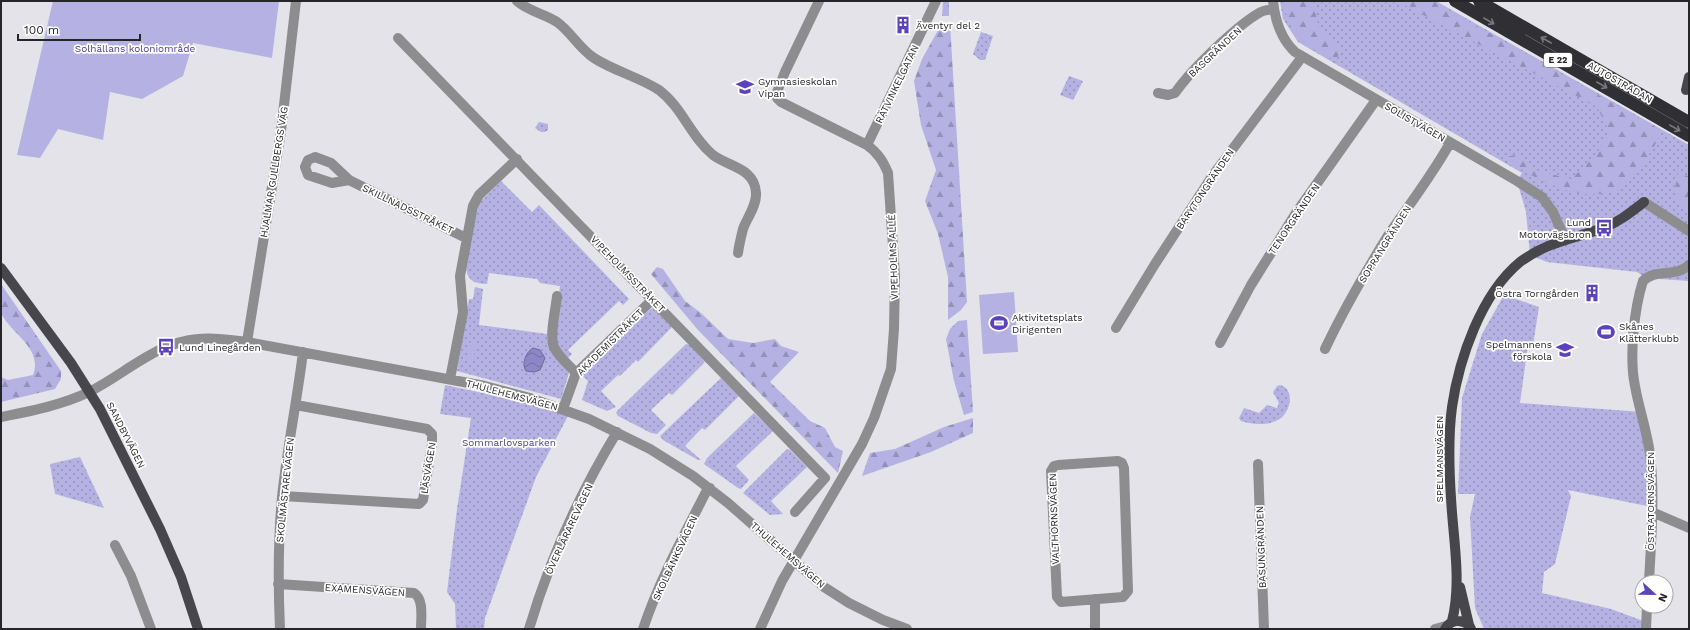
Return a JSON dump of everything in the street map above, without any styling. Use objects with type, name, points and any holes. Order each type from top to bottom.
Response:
[{"type":"highway","name":"AUTOSTRADAN","points":[[1455,1],[1663,114],[1689,122]]},
{"type":"highway","name":"AUTOSTRADAN","points":[[1479,1],[1663,114],[1689,136]]},
{"type":"main road","points":[[1686,90],[1689,77]]},
{"type":"main road","name":"SPELMANSVÄGEN","points":[[1448,626],[1456,605],[1456,574],[1450,497],[1449,440],[1455,392],[1465,353],[1482,313],[1502,281],[1519,263],[1538,250],[1565,239],[1610,225],[1630,213],[1644,202]]},
{"type":"main road","name":"SANDBYVÄGEN","points":[[1,268],[71,363],[100,409],[160,529],[181,577],[198,629]]},
{"type":"main road","name":"SPELMANSVÄGEN","points":[[1456,574],[1470,627]]},
{"type":"main road","name":"SPELMANSVÄGEN","points":[[1448,626],[1458,620],[1470,627]]},
{"type":"street","name":"HJALMAR GULLBERGS VÄG","points":[[247,342],[281,131],[296,1]]},
{"type":"street","points":[[517,1],[522,5],[557,22],[582,49],[595,58],[659,91],[674,105],[705,147],[715,156],[742,170],[750,177],[754,182],[756,193],[738,253]]},
{"type":"street","name":"VIPEHOLMS ALLÉ","points":[[760,629],[774,596],[862,444],[874,418],[891,370],[894,329],[895,276],[888,173],[882,159],[868,145],[781,102],[776,98],[785,72],[819,1]]},
{"type":"street","name":"RÄTVINKELGATAN","points":[[868,145],[936,1]]},
{"type":"street","name":"SOLISTVÄGEN","points":[[1274,5],[1277,22],[1284,39],[1290,48],[1542,197],[1553,212],[1565,239]]},
{"type":"street","name":"BASGRÄNDEN","points":[[1158,93],[1168,95],[1175,93],[1180,85],[1226,40],[1260,12],[1274,5]]},
{"type":"street","name":"VIPEHOLMSSTRÅKET","points":[[398,38],[825,478],[794,512]]},
{"type":"street","name":"BARYTONGRÄNDEN","points":[[1116,328],[1155,264],[1213,175],[1302,56]]},
{"type":"street","name":"TENORGRÄNDEN","points":[[1220,343],[1251,285],[1296,214],[1376,100]]},
{"type":"street","name":"SOPRANGRÄNDEN","points":[[1326,349],[1336,326],[1372,262],[1439,162],[1450,143]]},
{"type":"street","points":[[450,379],[464,312],[460,276],[471,215],[476,200],[517,159]]},
{"type":"street","name":"SKILLNADSSTRÅKET","points":[[349,180],[466,238]]},
{"type":"street","points":[[1644,202],[1689,231]]},
{"type":"street","name":"ÖSTRATORNSVÄGEN","points":[[1648,574],[1652,512],[1651,456],[1647,431],[1635,386],[1632,344],[1643,281],[1654,274],[1679,272],[1689,266]]},
{"type":"street","points":[[557,296],[552,337],[553,346],[576,373]]},
{"type":"street","name":"AKADEMISTRÅKET","points":[[563,409],[576,373],[652,300]]},
{"type":"street","name":"THULEHEMSVÄGEN","points":[[1,417],[51,406],[89,392],[140,361],[178,343],[207,338],[247,342],[303,352],[450,379],[512,393],[563,409],[617,432],[677,465],[710,488],[824,587],[881,625],[907,629]]},
{"type":"street","name":"SKOLMÄSTAREVÄGEN","points":[[280,629],[278,584],[282,496],[303,352]]},
{"type":"street","name":"LÄSVÄGEN","points":[[282,496],[420,504],[423,500],[432,444],[432,434],[427,429],[296,405]]},
{"type":"street","name":"ÖVERLÄRAREVÄGEN","points":[[529,629],[547,575],[580,499],[617,432]]},
{"type":"street","name":"VALTHORNSVÄGEN","points":[[1118,462],[1122,463],[1124,468],[1128,588],[1123,597],[1095,599],[1061,602],[1057,597],[1051,471],[1054,466],[1118,462]]},
{"type":"street","name":"BASUNGRÄNDEN","points":[[1258,464],[1264,629]]},
{"type":"street","name":"SKOLBÄNKSVÄGEN","points":[[643,629],[658,591],[681,541],[706,492],[710,488]]},
{"type":"street","points":[[1652,512],[1689,528]]},
{"type":"street","points":[[115,545],[131,576],[152,629]]},
{"type":"street","name":"EXAMENSVÄGEN","points":[[278,584],[414,593],[420,600],[421,629]]},
{"type":"street","points":[[1095,599],[1095,629]]},
{"type":"street","points":[[1646,629],[1647,614]]},
{"type":"street","points":[[1435,629],[1448,626]]},
{"type":"green space","name":"Solhällans koloniområde","points":[[53,1],[279,1],[272,58],[193,43],[183,76],[142,99],[110,92],[103,140],[58,129],[40,158],[17,155]]},
{"type":"green space","points":[[943,1],[949,1],[949,16],[942,16]]},
{"type":"green space","points":[[1280,1],[1436,1],[1689,145],[1689,281],[1646,278],[1637,272],[1547,262],[1530,255],[1526,212],[1517,181],[1522,173],[1298,42],[1283,19]]},
{"type":"green space","points":[[1283,1],[1313,1],[1319,29],[1340,50],[1337,59],[1330,58],[1319,53],[1299,38],[1294,32]]},
{"type":"green space","points":[[1397,1],[1433,1],[1662,131],[1649,156],[1632,178],[1618,190],[1593,194],[1566,190],[1552,185],[1514,165],[1504,157],[1516,155],[1535,170],[1571,179],[1594,157],[1610,133],[1597,107]]},
{"type":"green space","points":[[950,24],[967,302],[961,310],[948,320],[948,277],[938,234],[925,201],[936,170],[921,125],[914,81],[922,59],[941,25]]},
{"type":"green space","points":[[981,32],[993,36],[985,60],[980,60],[973,54]]},
{"type":"green space","points":[[1069,76],[1083,81],[1073,100],[1060,95]]},
{"type":"green space","points":[[539,122],[548,124],[548,130],[541,132],[535,128]]},
{"type":"green space","points":[[1679,171],[1689,177],[1689,211],[1679,202],[1675,193]]},
{"type":"green space","points":[[501,181],[532,212],[539,205],[629,299],[623,305],[619,301],[568,350],[572,354],[568,358],[559,349],[554,335],[560,286],[540,283],[537,279],[489,273],[487,284],[482,284],[470,279],[468,276],[466,262],[479,203]]},
{"type":"green space","points":[[657,267],[663,269],[685,301],[701,313],[728,339],[753,343],[775,339],[781,346],[799,352],[770,382],[810,421],[825,428],[835,447],[843,451],[838,473],[698,330],[651,274]]},
{"type":"green space","points":[[1,284],[61,371],[61,379],[55,389],[1,402],[1,377],[8,380],[33,375],[35,366],[34,357],[30,350],[1,313]]},
{"type":"green space","points":[[475,287],[483,289],[479,325],[547,334],[547,340],[551,350],[569,373],[561,399],[457,371],[469,299],[473,299]]},
{"type":"green space","name":"Aktivitetsplats Dirigenten","points":[[1014,292],[1018,352],[983,354],[979,295]]},
{"type":"green space","points":[[1504,295],[1539,307],[1533,345],[1528,345],[1520,403],[1642,412],[1652,507],[1568,490],[1571,496],[1555,564],[1544,572],[1542,593],[1611,609],[1646,622],[1646,629],[1484,629],[1475,608],[1470,517],[1475,494],[1458,494],[1462,398],[1482,334]]},
{"type":"green space","points":[[653,308],[672,327],[638,362],[636,360],[620,376],[618,375],[601,391],[616,407],[607,411],[582,400],[588,381],[582,375],[650,309]]},
{"type":"green space","points":[[967,320],[973,412],[964,415],[954,381],[946,339],[950,329],[958,321]]},
{"type":"green space","points":[[470,342],[476,343],[473,362],[467,361]]},
{"type":"green space","points":[[686,344],[690,345],[705,362],[672,395],[669,393],[651,410],[666,425],[657,434],[651,433],[618,416],[616,413],[617,411]]},
{"type":"green space","points":[[721,378],[739,396],[705,430],[702,428],[685,446],[701,460],[698,460],[663,440],[660,436]]},
{"type":"green space","name":"Sommarlovsparken","points":[[445,385],[530,403],[568,416],[536,477],[485,618],[484,629],[456,629],[455,604],[447,592],[457,509],[471,418],[440,414]]},
{"type":"green space","points":[[1280,385],[1285,387],[1290,395],[1289,405],[1281,418],[1267,424],[1241,421],[1239,418],[1244,408],[1259,413],[1267,405],[1277,408],[1279,403],[1273,392],[1277,386]]},
{"type":"green space","points":[[754,413],[773,431],[736,466],[749,480],[741,489],[704,464],[707,458]]},
{"type":"green space","points":[[973,418],[973,433],[931,452],[862,476],[870,453],[895,449],[944,427]]},
{"type":"green space","points":[[787,449],[790,450],[807,467],[771,501],[783,514],[770,515],[743,493]]},
{"type":"green space","points":[[80,457],[104,508],[55,494],[50,464]]},
{"type":"water","points":[[533,348],[540,350],[545,358],[540,370],[534,372],[526,371],[524,365],[525,358],[528,352]]},
{"type":"place","name":"Äventyr del 2","points":[[903,25]]},
{"type":"place","name":"Gymnasieskolan Vipan","points":[[745,87]]},
{"type":"place","name":"Lund Motorvägsbron","points":[[1604,228]]},
{"type":"place","name":"Östra Torngården","points":[[1592,293]]},
{"type":"place","name":"Aktivitetsplats Dirigenten","points":[[999,323]]},
{"type":"place","name":"Skånes Klätterklubb","points":[[1606,332]]},
{"type":"place","name":"Lund Linegården","points":[[166,347]]},
{"type":"place","name":"Spelmannens förskola","points":[[1565,350]]}]
